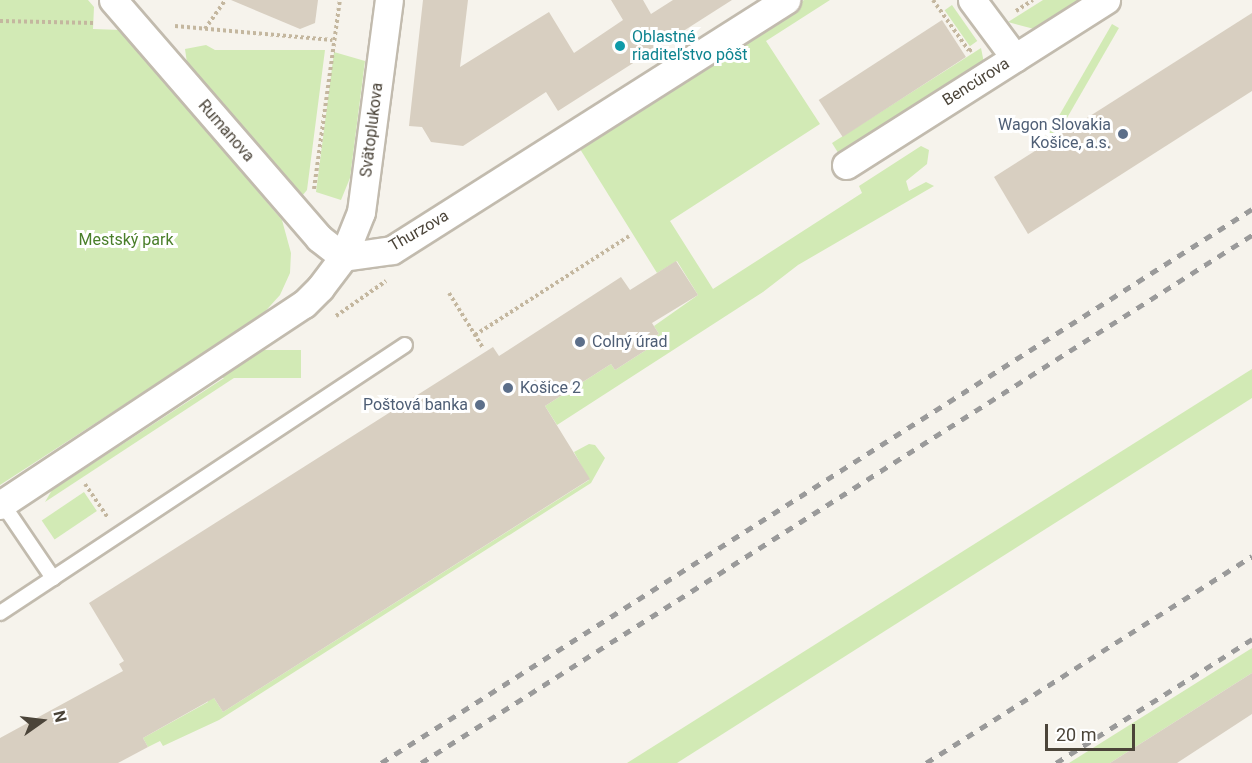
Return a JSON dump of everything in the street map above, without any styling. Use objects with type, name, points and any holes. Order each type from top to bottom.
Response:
[{"type":"street","name":"Rumanova","points":[[113,0],[319,238],[343,257]]},
{"type":"street","name":"Svätoplukova","points":[[343,257],[361,212],[389,0]]},
{"type":"street","name":"Thurzova","points":[[343,257],[392,250],[786,0]]},
{"type":"street","points":[[972,0],[1015,58]]},
{"type":"street","name":"Bencúrova","points":[[846,165],[1106,0]]},
{"type":"street","points":[[1,504],[304,304],[343,257]]},
{"type":"lane","points":[[0,613],[405,345]]},
{"type":"lane","points":[[1,504],[53,578]]},
{"type":"path","points":[[205,29],[225,0]]},
{"type":"path","points":[[313,193],[332,40],[340,0]]},
{"type":"path","points":[[0,21],[132,22],[332,40]]},
{"type":"path","points":[[71,23],[72,29]]},
{"type":"path","points":[[475,335],[629,236]]},
{"type":"path","points":[[449,293],[483,348]]},
{"type":"path","points":[[85,484],[102,508]]},
{"type":"green space","name":"Mestský park","points":[[0,0],[88,0],[94,7],[93,29],[121,30],[282,220],[291,253],[290,273],[280,295],[261,316],[0,485]]},
{"type":"green space","points":[[804,0],[830,0],[766,41],[820,124],[670,221],[713,289],[862,193],[859,186],[921,146],[929,150],[927,164],[906,181],[909,191],[926,182],[934,186],[798,265],[763,292],[557,425],[545,406],[611,364],[615,370],[657,343],[653,337],[659,334],[654,326],[698,295],[677,261],[657,273],[580,149],[583,142]]},
{"type":"green space","points":[[1043,0],[1091,0],[1038,30],[1008,22]]},
{"type":"green space","points":[[952,5],[977,41],[970,46],[945,10]]},
{"type":"green space","points":[[1112,24],[1119,28],[1022,196],[1015,192]]},
{"type":"green space","points":[[206,45],[215,50],[325,50],[307,190],[302,196],[295,198],[188,70],[185,49]]},
{"type":"green space","points":[[981,48],[984,63],[842,159],[832,143]]},
{"type":"green space","points":[[334,52],[365,61],[350,178],[341,200],[316,192]]},
{"type":"green space","points":[[53,350],[301,350],[301,378],[53,378]]},
{"type":"green space","points":[[258,356],[263,359],[45,502],[52,490]]},
{"type":"green space","points":[[1252,369],[1252,398],[677,763],[627,763]]},
{"type":"green space","points":[[589,444],[595,445],[605,458],[591,483],[219,720],[163,746],[160,741],[148,747],[143,738],[208,702],[203,681],[223,712],[589,480],[574,452]]},
{"type":"green space","points":[[84,492],[97,511],[55,540],[42,521]]},
{"type":"green space","points":[[1252,648],[1252,673],[1110,763],[1069,763]]},
{"type":"building","points":[[231,0],[318,0],[315,23],[300,29]]},
{"type":"building","points":[[423,0],[468,0],[460,67],[549,12],[574,53],[623,20],[611,0],[643,0],[651,14],[673,0],[732,0],[558,111],[546,92],[463,146],[431,142],[422,127],[409,126]]},
{"type":"building","name":"Wagon Slovakia Košice, a.s.","points":[[1252,13],[1252,91],[1028,234],[994,177]]},
{"type":"building","points":[[942,20],[966,57],[843,137],[819,100]]},
{"type":"building","points":[[676,261],[698,295],[652,323],[659,334],[653,337],[657,343],[615,370],[611,364],[545,406],[590,479],[223,712],[214,698],[143,738],[148,747],[118,763],[0,763],[0,738],[123,671],[119,664],[124,661],[89,603],[493,347],[499,356],[621,277],[630,290]]},
{"type":"building","points":[[1252,673],[1252,714],[1177,763],[1110,763]]},
{"type":"railway","points":[[381,763],[1252,209]]},
{"type":"railway","points":[[421,763],[1252,235]]},
{"type":"railway","points":[[926,763],[1252,556]]},
{"type":"railway","points":[[1056,763],[1252,639]]},
{"type":"place","name":"Oblastné riaditeľstvo pôšt","points":[[620,46]]},
{"type":"place","name":"Wagon Slovakia Košice, a.s.","points":[[1123,134]]},
{"type":"place","name":"Colný úrad","points":[[580,342]]},
{"type":"place","name":"Košice 2","points":[[508,388]]},
{"type":"place","name":"Poštová banka","points":[[480,405]]}]
